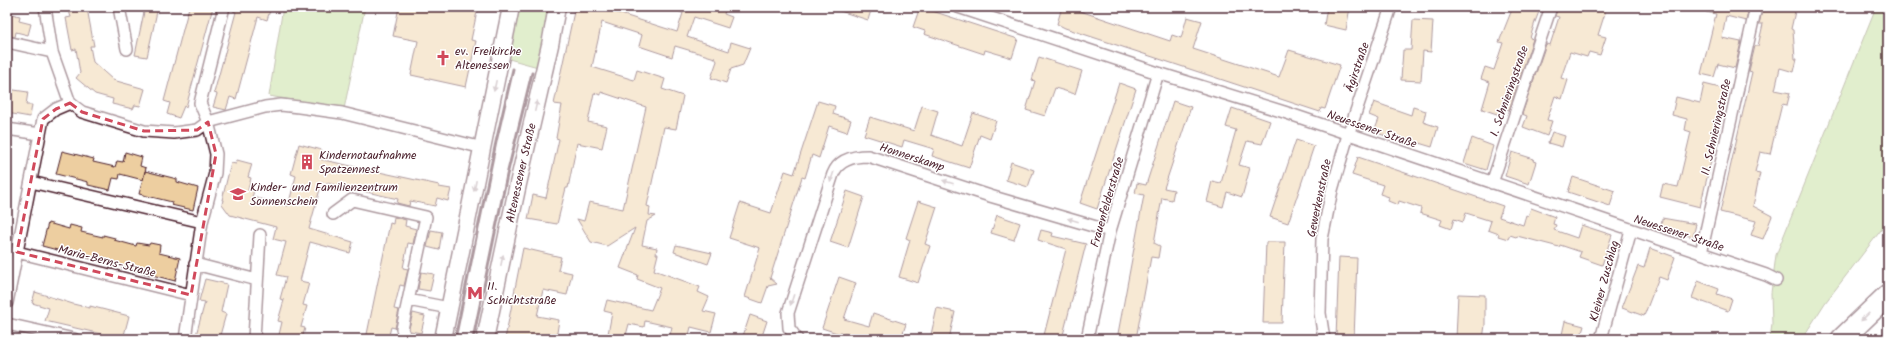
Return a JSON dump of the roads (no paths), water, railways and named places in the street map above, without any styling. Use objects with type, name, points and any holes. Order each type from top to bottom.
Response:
[{"type":"highway","points":[[1842,339],[1888,295]]},
{"type":"main road","points":[[443,339],[511,7]]},
{"type":"main road","name":"Altenessener Straße","points":[[485,339],[518,184],[550,45],[557,7]]},
{"type":"street","points":[[46,7],[52,52],[70,103],[82,112],[144,131],[174,133],[197,130],[208,122],[265,107],[281,105],[342,113],[483,148]]},
{"type":"street","points":[[119,7],[127,49]]},
{"type":"street","points":[[185,339],[202,222],[215,173],[216,154],[208,122],[200,103],[224,7]]},
{"type":"street","name":"Neuessener Straße","points":[[958,7],[1158,73],[1284,112],[1348,135],[1766,275],[1776,280]]},
{"type":"street","name":"Ägirstraße","points":[[1348,135],[1391,7]]},
{"type":"street","name":"I. Schnieringstraße","points":[[1492,183],[1551,7]]},
{"type":"street","name":"II. Schnieringstraße","points":[[1700,253],[1756,7]]},
{"type":"street","points":[[7,42],[52,52]]},
{"type":"street","name":"Frauenfelderstraße","points":[[1087,339],[1110,231],[1158,73]]},
{"type":"street","points":[[7,303],[9,282],[17,252],[43,119],[56,109],[70,103]]},
{"type":"street","points":[[7,129],[40,134]]},
{"type":"street","name":"Gewerkenstraße","points":[[1324,339],[1320,314],[1322,239],[1332,190],[1348,135]]},
{"type":"street","name":"Honnerskamp","points":[[797,339],[789,328],[788,313],[834,170],[854,156],[868,156],[990,196],[1110,231]]},
{"type":"street","points":[[31,182],[202,222]]},
{"type":"street","points":[[333,214],[352,200],[426,217],[402,329],[406,339]]},
{"type":"street","name":"Kleiner Zuschlag","points":[[1602,339],[1631,230]]},
{"type":"street","points":[[254,339],[260,235]]},
{"type":"street","name":"Maria-Berns-Straße","points":[[17,252],[191,295]]},
{"type":"street","points":[[195,264],[257,280]]},
{"type":"street","points":[[408,300],[449,308]]},
{"type":"street","points":[[7,324],[74,339]]},
{"type":"railway","points":[[455,339],[496,142],[513,69]]},
{"type":"railway","points":[[473,339],[507,175],[532,73]]},
{"type":"place","name":"ev. Freikirche Altenessen","points":[[443,58]]},
{"type":"place","name":"Kindernotaufnahme Spatzennest","points":[[307,162]]},
{"type":"place","name":"Kinder- und Familienzentrum Sonnenschein","points":[[238,194]]},
{"type":"place","name":"II. Schichtstraße","points":[[475,293]]}]
